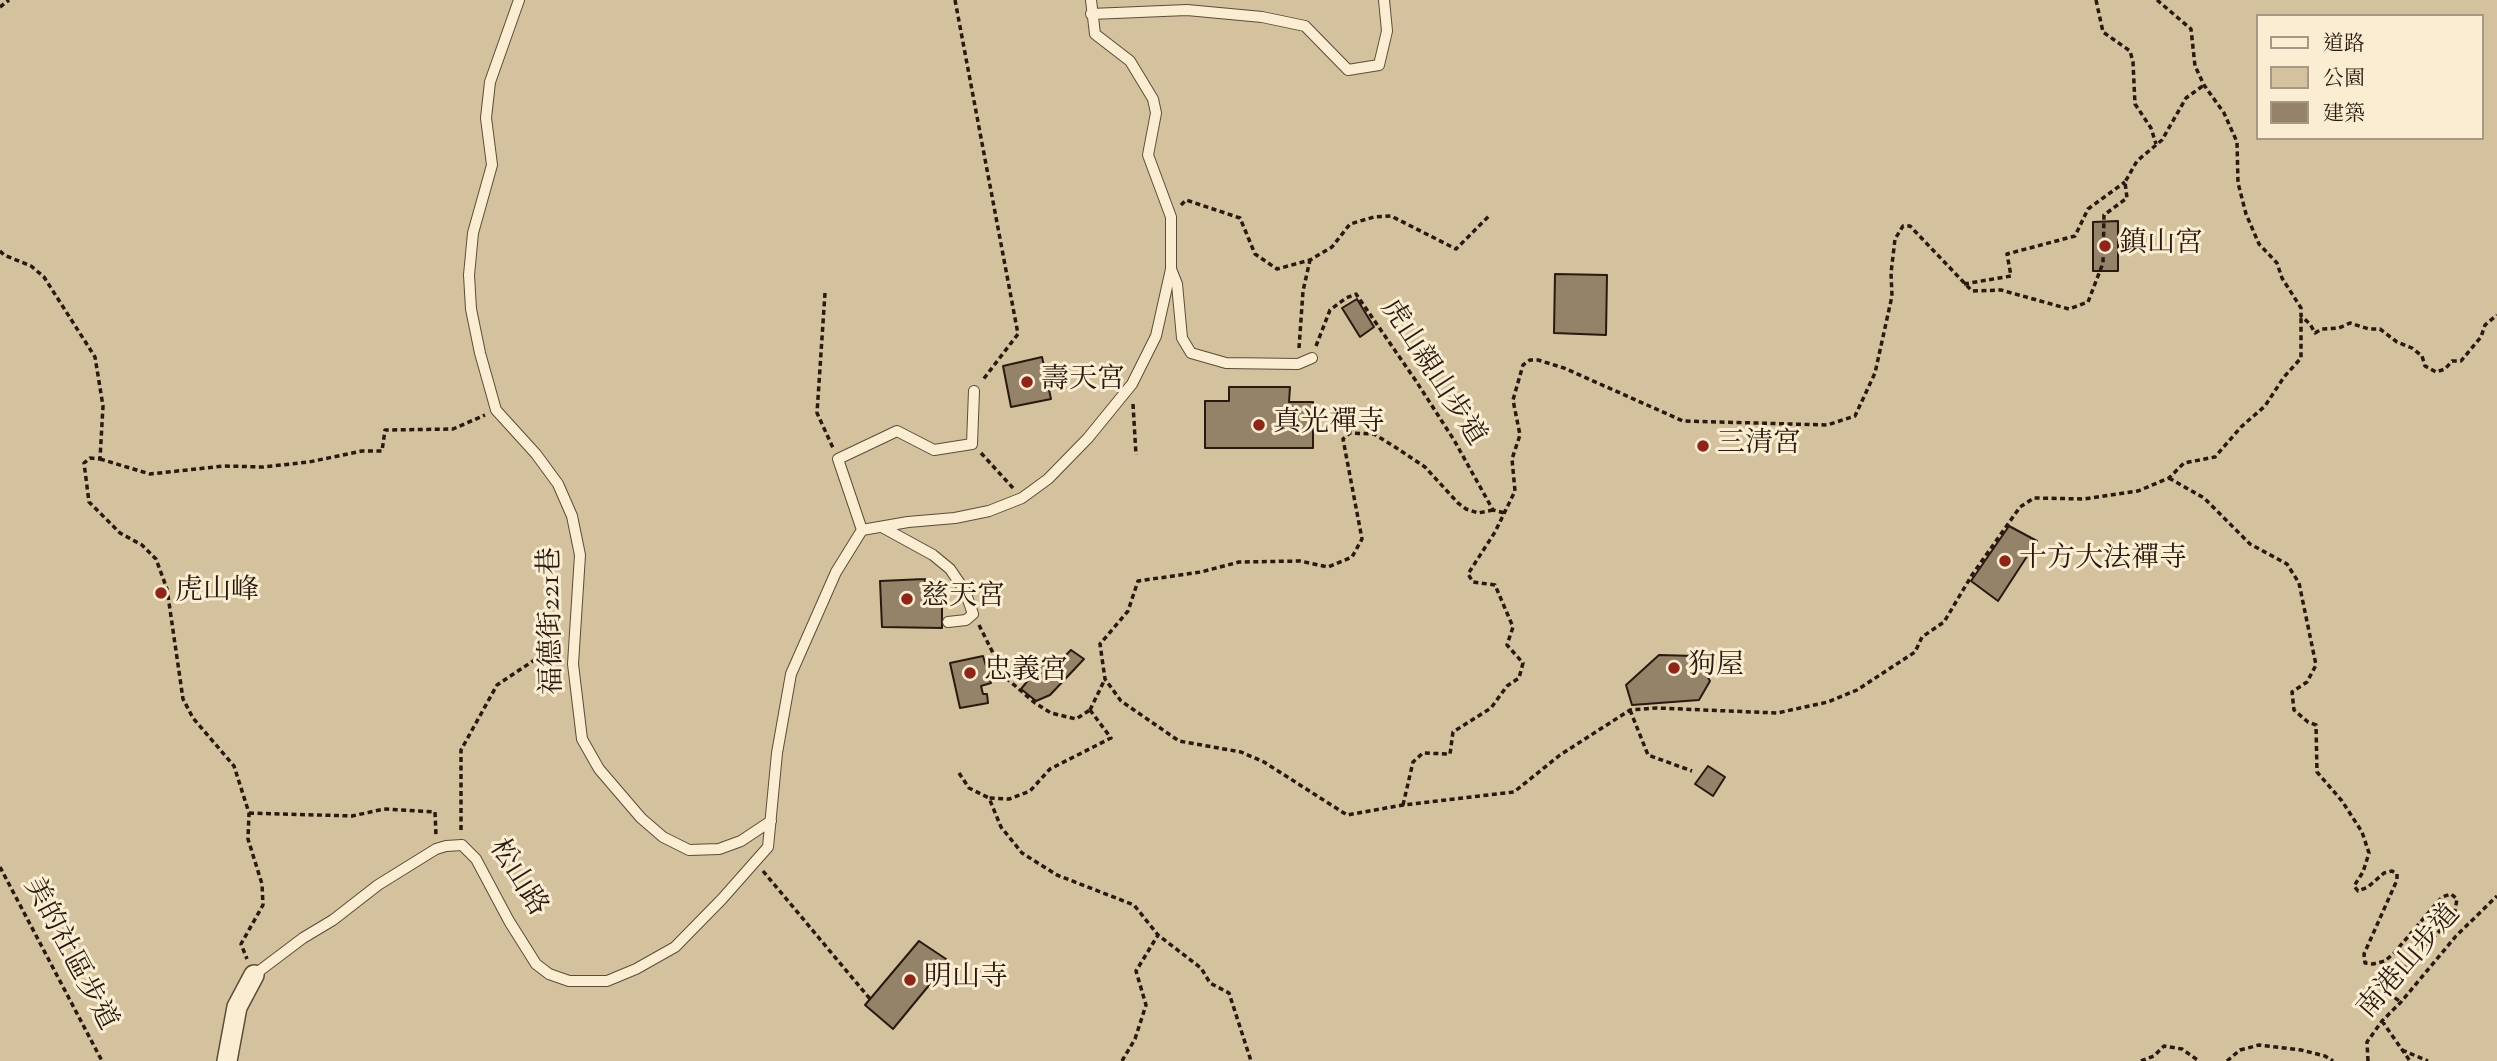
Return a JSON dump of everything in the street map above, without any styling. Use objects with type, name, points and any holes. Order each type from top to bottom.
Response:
[{"type":"street","name":"松山路","points":[[227,1061],[237,1007],[254,975]]},
{"type":"lane","name":"福德街221巷","points":[[519,0],[490,82],[486,118],[492,165],[473,233],[469,275],[471,309],[477,342],[496,410],[536,454],[558,484],[572,516],[580,555],[573,664],[582,739],[599,769],[642,818],[663,837],[689,850],[719,849],[741,841],[771,821]]},
{"type":"lane","points":[[771,821],[777,753],[791,674],[836,572],[862,530],[967,516],[1022,498],[1056,471],[1088,438],[1132,384],[1156,336],[1171,269],[1171,217],[1148,155],[1156,113],[1153,99],[1130,61],[1095,34],[1091,0]]},
{"type":"lane","points":[[1091,14],[1187,10],[1262,17],[1305,26],[1348,70],[1379,65],[1387,32],[1384,0]]},
{"type":"lane","points":[[1171,269],[1177,284],[1182,338],[1191,353],[1226,363],[1298,364],[1312,358]]},
{"type":"lane","points":[[862,530],[838,459],[897,431],[934,450],[972,444],[974,391]]},
{"type":"lane","points":[[881,526],[909,540],[950,569],[965,591],[973,614],[966,620],[948,622]]},
{"type":"lane","name":"松山路","points":[[254,975],[378,885],[436,849],[461,845],[476,859],[509,921],[537,964],[549,974],[569,981],[607,981],[636,969],[675,947],[768,848],[771,821]]},
{"type":"path","points":[[0,7],[9,0]]},
{"type":"path","points":[[955,0],[1018,334],[974,391]]},
{"type":"path","points":[[2096,0],[2103,32],[2130,51],[2135,104],[2151,128],[2156,144]]},
{"type":"path","points":[[973,614],[1005,677],[1051,713],[1076,719],[1090,710],[1105,679],[1121,701],[1179,741],[1241,752],[1264,762],[1347,815],[1403,805],[1514,792],[1560,755],[1630,710],[1657,708],[1777,713],[1838,698],[1857,690],[1915,652],[1922,637],[1944,622],[1972,575],[2020,508],[2034,498],[2084,499],[2138,491],[2169,478],[2184,463],[2215,457],[2241,427],[2265,406],[2284,377],[2301,358],[2301,308],[2282,278],[2277,263],[2259,244],[2246,214],[2238,183],[2237,142],[2224,113],[2204,85],[2195,66],[2191,29],[2157,0]]},
{"type":"path","points":[[1963,284],[2011,276],[2007,254],[2075,236],[2088,209],[2125,182],[2137,161],[2162,140],[2186,98],[2204,85]]},
{"type":"path","points":[[1963,284],[1972,291],[2001,290],[2069,309],[2088,302],[2103,263],[2104,215],[2127,198],[2125,182]]},
{"type":"path","points":[[1171,217],[1186,200],[1240,218],[1255,254],[1277,269],[1310,260],[1332,247],[1350,223],[1391,216],[1456,249],[1489,216]]},
{"type":"path","name":"虎山親山步道","points":[[1105,679],[1100,643],[1128,611],[1138,581],[1201,572],[1239,562],[1300,561],[1328,567],[1352,557],[1362,540],[1343,439],[1350,433],[1374,433],[1425,467],[1466,509],[1478,513],[1493,510],[1506,513],[1515,491],[1512,459],[1520,435],[1513,400],[1523,365],[1530,360],[1564,368],[1683,421],[1827,425],[1855,416],[1875,373],[1892,296],[1891,272],[1895,239],[1903,226],[1910,226],[1963,284]]},
{"type":"path","points":[[0,251],[31,266],[44,277],[96,357],[103,406],[100,459]]},
{"type":"path","points":[[1298,364],[1303,291],[1310,260]]},
{"type":"path","points":[[825,293],[817,413],[838,459]]},
{"type":"path","name":"虎山親山步道","points":[[1312,358],[1330,310],[1356,294],[1454,440],[1493,510]]},
{"type":"path","points":[[2301,316],[2315,333],[2350,323],[2369,329],[2380,329],[2397,342],[2412,348],[2422,356],[2425,366],[2436,372],[2445,369],[2452,360],[2461,360],[2480,337],[2485,325],[2497,315]]},
{"type":"path","points":[[1132,384],[1136,455]]},
{"type":"path","points":[[254,975],[241,944],[263,905],[262,884],[248,839],[249,813],[234,765],[193,718],[183,699],[167,589],[156,559],[142,545],[120,533],[89,502],[84,463],[90,458],[100,459],[150,474],[223,466],[263,467],[309,462],[383,451],[384,430],[453,429],[496,410]]},
{"type":"path","points":[[972,444],[1022,498]]},
{"type":"path","points":[[2169,478],[2204,498],[2250,544],[2287,565],[2299,583],[2316,665],[2307,682],[2292,692],[2294,710],[2316,725],[2318,772],[2342,801],[2362,832],[2369,853],[2363,872],[2354,886],[2358,891],[2368,887],[2384,873],[2392,870],[2397,874],[2364,954],[2365,963],[2385,961],[2395,953],[2442,897],[2451,894],[2457,899],[2454,916],[2388,984],[2389,994],[2401,1002]]},
{"type":"path","points":[[1403,805],[1413,762],[1423,753],[1450,754],[1453,732],[1491,708],[1507,686],[1518,678],[1523,663],[1507,645],[1513,627],[1495,585],[1473,582],[1468,574],[1506,513]]},
{"type":"path","points":[[461,845],[461,750],[496,685],[573,634]]},
{"type":"path","points":[[958,773],[969,788],[989,797],[1009,799],[1030,792],[1049,769],[1111,738],[1090,710]]},
{"type":"path","points":[[1630,710],[1648,755],[1692,771]]},
{"type":"path","points":[[989,797],[1001,827],[1021,853],[1056,875],[1134,905],[1158,934],[1201,968],[1210,983],[1229,993],[1251,1061]]},
{"type":"path","points":[[249,813],[352,816],[384,809],[435,812],[436,849]]},
{"type":"path","points":[[755,861],[870,999]]},
{"type":"path","name":"美的社區步道","points":[[0,867],[102,1061]]},
{"type":"path","name":"南港山步道","points":[[2368,1061],[2367,1042],[2382,1021],[2401,1002],[2432,962],[2496,899]]},
{"type":"path","points":[[1122,1061],[1135,1039],[1146,1005],[1136,971],[1158,934]]},
{"type":"path","points":[[2382,1021],[2410,1061]]},
{"type":"path","points":[[2227,1061],[2240,1051],[2259,1045],[2301,1050],[2325,1056],[2333,1061]]},
{"type":"path","points":[[2141,1061],[2154,1056],[2164,1046],[2182,1049],[2197,1061]]},
{"type":"path","points":[[2401,1049],[2428,1061]]},
{"type":"green space","points":[[0,0],[2497,0],[2497,1061],[0,1061]]},
{"type":"building","name":"鎮山宮","points":[[2118,221],[2118,271],[2093,271],[2093,222]]},
{"type":"building","points":[[1555,274],[1607,275],[1606,335],[1554,333]]},
{"type":"building","points":[[1357,299],[1374,327],[1360,337],[1342,308]]},
{"type":"building","name":"壽天宮","points":[[1042,357],[1051,399],[1011,407],[1003,366]]},
{"type":"building","name":"真光禪寺","points":[[1229,387],[1290,387],[1289,402],[1313,402],[1313,448],[1205,448],[1205,401],[1229,401]]},
{"type":"building","name":"十方大法禪寺","points":[[2009,526],[2037,541],[1998,601],[1971,581]]},
{"type":"building","name":"慈天宮","points":[[925,579],[926,593],[931,593],[935,605],[942,605],[942,628],[882,627],[880,581]]},
{"type":"building","points":[[1071,650],[1084,659],[1050,695],[1036,701],[1021,689],[1042,663],[1049,668],[1058,657],[1062,659]]},
{"type":"building","name":"狗屋","points":[[1659,655],[1695,656],[1710,681],[1699,700],[1632,705],[1626,685]]},
{"type":"building","name":"忠義宮","points":[[983,656],[991,683],[981,686],[983,694],[987,694],[988,703],[960,708],[950,663]]},
{"type":"building","points":[[1708,766],[1725,777],[1713,796],[1695,784]]},
{"type":"building","name":"明山寺","points":[[919,941],[949,961],[893,1029],[865,1005]]},
{"type":"place","name":"鎮山宮","points":[[2105,246]]},
{"type":"place","name":"壽天宮","points":[[1027,382]]},
{"type":"place","name":"真光禪寺","points":[[1259,425]]},
{"type":"place","name":"三清宮","points":[[1703,446]]},
{"type":"place","name":"十方大法禪寺","points":[[2005,561]]},
{"type":"place","name":"虎山峰","points":[[161,593]]},
{"type":"place","name":"慈天宮","points":[[907,599]]},
{"type":"place","name":"狗屋","points":[[1674,668]]},
{"type":"place","name":"忠義宮","points":[[970,673]]},
{"type":"place","name":"明山寺","points":[[910,980]]}]
